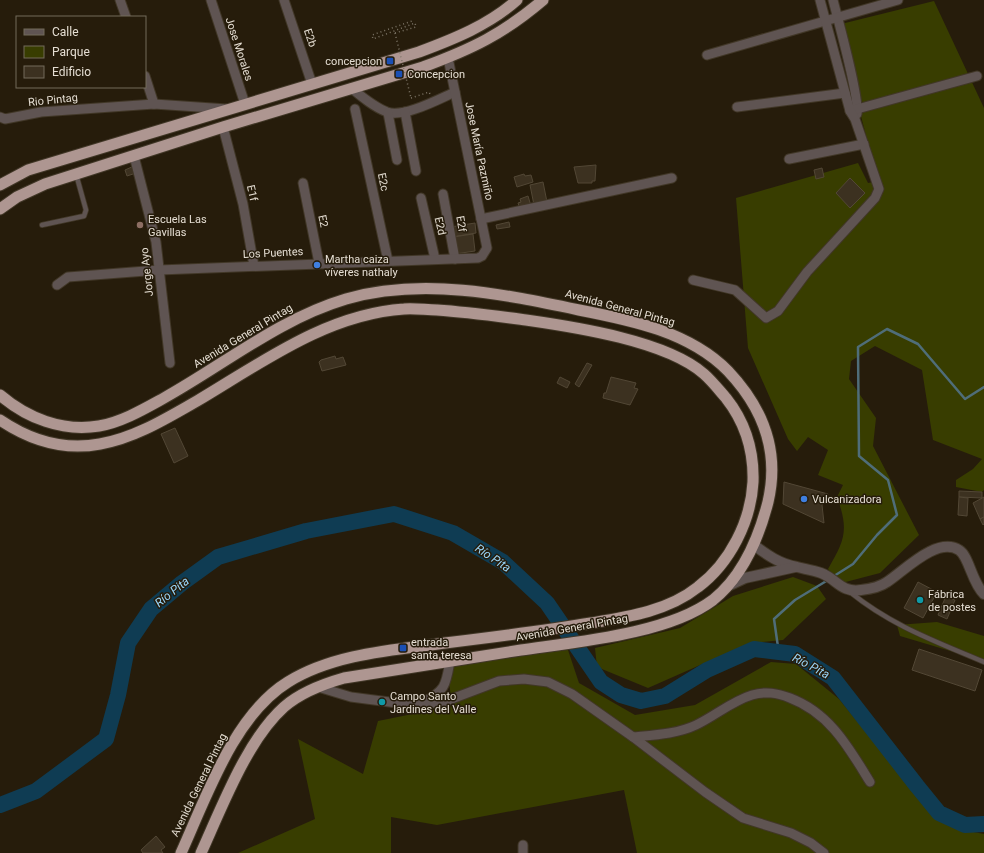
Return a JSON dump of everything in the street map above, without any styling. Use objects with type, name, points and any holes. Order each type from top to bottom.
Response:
[{"type":"highway","points":[[0,185],[28,170],[390,61],[448,41],[489,21],[517,0]]},
{"type":"highway","points":[[0,209],[17,197],[34,189],[76,174],[448,58],[475,47],[505,30],[543,0]]},
{"type":"highway","name":"Avenida General Pintag","points":[[0,395],[33,418],[67,426],[99,426],[143,409],[191,383],[286,324],[309,312],[347,299],[391,290],[426,288],[476,291],[536,301],[654,328],[690,342],[718,360],[741,385],[758,409],[767,434],[771,455],[773,474],[770,495],[763,522],[754,545],[738,573],[713,599],[683,616],[613,636],[344,678],[318,687],[285,706],[270,721],[252,746],[201,853]]},
{"type":"highway","name":"Avenida General Pintag","points":[[0,420],[31,438],[52,445],[74,446],[100,444],[129,437],[177,412],[297,342],[324,329],[380,312],[408,308],[480,313],[546,323],[628,339],[655,348],[679,358],[702,371],[734,408],[742,423],[752,456],[752,494],[748,512],[731,552],[702,585],[667,606],[614,619],[546,630],[411,647],[365,655],[314,668],[285,684],[254,712],[240,731],[228,751],[181,853]]},
{"type":"street","points":[[120,0],[126,16]]},
{"type":"street","name":"Jose Morales","points":[[211,0],[245,104]]},
{"type":"street","name":"E2b","points":[[284,0],[312,84]]},
{"type":"street","points":[[820,0],[845,93],[854,110]]},
{"type":"street","points":[[693,280],[735,290],[766,318],[778,311],[807,272],[875,198],[879,189],[855,119],[833,0]]},
{"type":"street","points":[[707,55],[898,0]]},
{"type":"street","name":"Jose María Pazmiño","points":[[448,58],[487,248]]},
{"type":"street","points":[[854,110],[977,76]]},
{"type":"street","points":[[146,79],[154,104]]},
{"type":"street","points":[[351,88],[370,103],[388,113],[405,112],[455,92]]},
{"type":"street","points":[[737,107],[845,93]]},
{"type":"street","name":"Rio Pintag","points":[[0,117],[5,119],[41,112],[154,104],[228,109]]},
{"type":"street","name":"E2c","points":[[355,109],[388,261]]},
{"type":"street","points":[[405,112],[416,171]]},
{"type":"street","points":[[388,113],[397,160]]},
{"type":"street","name":"E1f","points":[[223,127],[243,204],[254,266]]},
{"type":"street","points":[[789,159],[864,144]]},
{"type":"street","name":"Jorge Ayo","points":[[134,156],[156,242],[170,363]]},
{"type":"street","points":[[481,219],[672,178]]},
{"type":"street","name":"E2","points":[[303,183],[319,263]]},
{"type":"street","name":"E2f","points":[[443,194],[455,259]]},
{"type":"street","name":"E2d","points":[[421,198],[435,259]]},
{"type":"street","name":"Los Puentes","points":[[58,285],[68,277],[159,270],[478,258],[482,256],[487,248]]},
{"type":"street","points":[[754,545],[771,558],[796,567],[823,573],[846,589],[872,589],[886,582],[912,562],[931,551],[950,546],[960,550],[966,559],[976,585],[984,594]]},
{"type":"street","points":[[726,587],[746,578],[763,573],[796,567]]},
{"type":"street","points":[[421,703],[432,698],[446,684],[450,661]]},
{"type":"street","points":[[318,687],[352,697],[397,703],[441,703],[500,681],[524,679],[548,682],[572,694],[634,737],[705,792],[743,818],[791,834],[811,843],[824,853]]},
{"type":"street","points":[[446,684],[457,697]]},
{"type":"street","points":[[634,737],[667,733],[694,726],[736,702],[752,695],[769,691],[807,704],[824,719],[842,738],[870,782]]},
{"type":"lane","points":[[42,224],[84,216],[86,210],[76,174]]},
{"type":"lane","points":[[846,589],[871,609],[908,630],[984,662]]},
{"type":"path","points":[[411,98],[396,33],[416,28],[415,23],[373,39],[372,34],[412,21]]},
{"type":"green space","points":[[934,1],[984,108],[984,490],[982,492],[956,487],[956,480],[973,469],[982,459],[933,440],[922,370],[875,346],[851,361],[849,379],[876,418],[873,446],[919,535],[880,573],[838,584],[828,569],[838,550],[843,534],[843,518],[837,497],[843,485],[818,475],[828,450],[808,437],[797,451],[788,439],[748,348],[736,198],[858,163],[868,183],[878,181],[837,25]]},
{"type":"green space","points":[[793,577],[817,586],[826,599],[783,640],[750,643],[648,688],[597,667],[595,648],[680,628],[733,596]]},
{"type":"green space","points":[[937,622],[984,636],[984,661],[900,636],[897,625]]},
{"type":"green space","points":[[568,650],[579,683],[635,715],[695,705],[771,662],[796,664],[839,699],[923,802],[958,829],[984,834],[984,853],[637,853],[624,790],[437,825],[391,817],[391,853],[238,853],[315,819],[298,739],[363,774],[378,721],[452,706],[447,666],[526,653]]},
{"type":"building","points":[[596,165],[595,181],[592,181],[592,183],[578,183],[574,167]]},
{"type":"building","points":[[134,166],[136,173],[127,176],[125,170]]},
{"type":"building","points":[[822,168],[824,177],[816,179],[814,170]]},
{"type":"building","points":[[524,174],[525,176],[531,175],[533,182],[517,187],[514,177]]},
{"type":"building","points":[[850,178],[865,193],[850,208],[836,193]]},
{"type":"building","points":[[543,182],[547,202],[534,205],[530,185]]},
{"type":"building","points":[[528,196],[531,206],[520,209],[518,203],[521,202],[520,199]]},
{"type":"building","points":[[509,222],[510,227],[497,229],[496,225]]},
{"type":"building","points":[[475,223],[476,233],[452,237],[451,227]]},
{"type":"building","points":[[473,234],[475,251],[455,254],[453,237]]},
{"type":"building","points":[[335,356],[336,359],[343,357],[346,365],[322,371],[319,362]]},
{"type":"building","points":[[587,363],[592,365],[579,387],[575,384]]},
{"type":"building","points":[[560,377],[570,382],[567,388],[557,383]]},
{"type":"building","points":[[611,377],[636,383],[634,388],[638,389],[630,405],[603,398]]},
{"type":"building","points":[[175,428],[188,456],[174,463],[161,434]]},
{"type":"building","name":"Vulcanizadora","points":[[784,482],[828,494],[822,505],[824,523],[783,504]]},
{"type":"building","points":[[959,491],[982,492],[982,498],[959,497]]},
{"type":"building","points":[[959,497],[968,498],[967,516],[958,515]]},
{"type":"building","points":[[984,497],[984,517],[980,519],[973,503]]},
{"type":"building","points":[[984,517],[984,524],[983,525],[980,519]]},
{"type":"building","name":"Fábrica de postes","points":[[918,582],[937,592],[923,618],[904,608]]},
{"type":"building","points":[[946,596],[955,600],[947,619],[938,615]]},
{"type":"building","points":[[919,649],[982,670],[975,691],[912,670]]},
{"type":"building","points":[[156,836],[165,847],[161,850],[163,853],[143,853],[141,850]]},
{"type":"waterway","points":[[834,576],[853,564],[877,535],[897,515],[888,480],[859,456],[858,347],[887,329],[918,344],[965,399],[984,387]]},
{"type":"waterway","name":"Río Pita","points":[[0,805],[36,791],[106,739],[118,695],[128,643],[151,609],[182,583],[218,557],[306,531],[394,514],[453,533],[503,562],[547,603],[601,682],[621,695],[641,701],[665,696],[707,670],[754,649],[795,654],[833,678],[939,813],[965,825],[984,824]]},
{"type":"waterway","points":[[778,647],[774,619],[795,600],[828,580]]},
{"type":"place","name":"concepcion","points":[[390,61]]},
{"type":"place","name":"Concepcion","points":[[399,74]]},
{"type":"place","name":"Escuela Las Gavillas","points":[[140,225]]},
{"type":"place","name":"Martha caiza víveres nathaly","points":[[317,265]]},
{"type":"place","name":"Vulcanizadora","points":[[804,499]]},
{"type":"place","name":"Fábrica de postes","points":[[920,600]]},
{"type":"place","name":"entrada santa teresa","points":[[403,648]]},
{"type":"place","name":"Campo Santo Jardines del Valle","points":[[382,702]]}]
